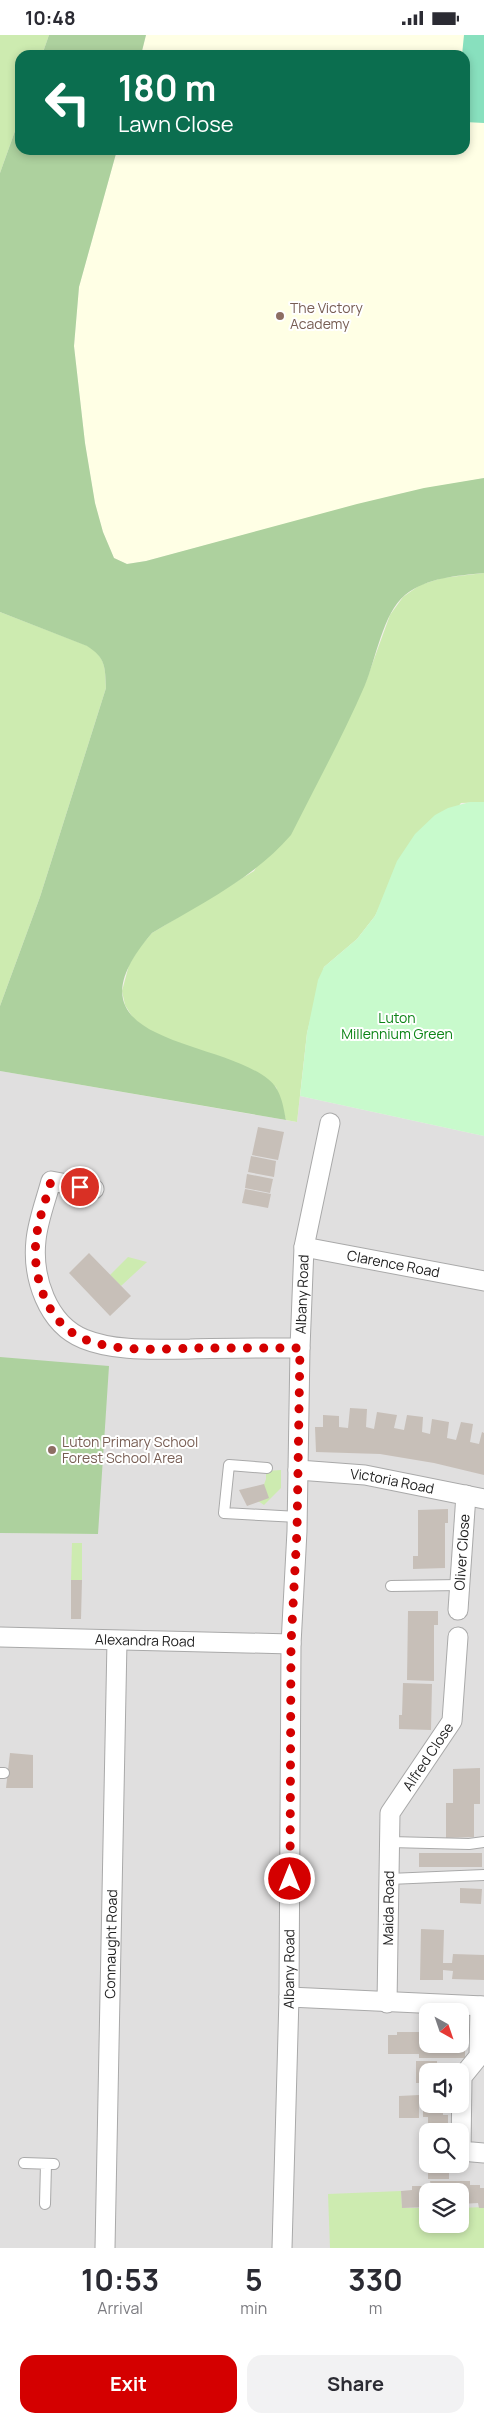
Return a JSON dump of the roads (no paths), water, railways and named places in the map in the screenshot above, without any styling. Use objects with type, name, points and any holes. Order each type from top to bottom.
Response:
[{"type":"street","name":"Albany Road","points":[[282,2248],[289,1997],[291,1644],[298,1517],[300,1348],[304,1247],[330,1123]]},
{"type":"street","points":[[94,1189],[51,1181],[36,1239],[37,1269],[43,1295],[56,1316],[70,1331],[86,1340],[116,1346],[148,1349],[300,1348]]},
{"type":"street","name":"Clarence Road","points":[[304,1247],[484,1281]]},
{"type":"street","name":"Victoria Road","points":[[298,1470],[364,1475],[475,1497]]},
{"type":"street","name":"Oliver Close","points":[[458,1610],[460,1585],[475,1497]]},
{"type":"street","name":"Alexandra Road","points":[[0,1637],[291,1644]]},
{"type":"street","name":"Alfred Close","points":[[390,1813],[452,1721],[458,1637]]},
{"type":"street","name":"Connaught Road","points":[[105,2248],[117,1641]]},
{"type":"street","name":"Maida Road","points":[[388,2003],[390,1813]]},
{"type":"street","points":[[289,1997],[482,2006],[479,2055],[462,2077],[462,2151],[484,2153]]},
{"type":"lane","points":[[267,1468],[229,1465],[224,1513],[298,1517]]},
{"type":"lane","points":[[391,1586],[460,1585]]},
{"type":"lane","points":[[390,1842],[469,1844],[484,1841]]},
{"type":"lane","points":[[389,1879],[484,1875]]},
{"type":"lane","points":[[24,2163],[50,2164],[45,2204]]},
{"type":"place","name":"The Victory Academy","points":[[280,316]]},
{"type":"place","name":"Luton Primary School Forest School Area","points":[[52,1450]]},
{"type":"park label","name":"Luton Millennium Green","points":[[397,1026]]}]
